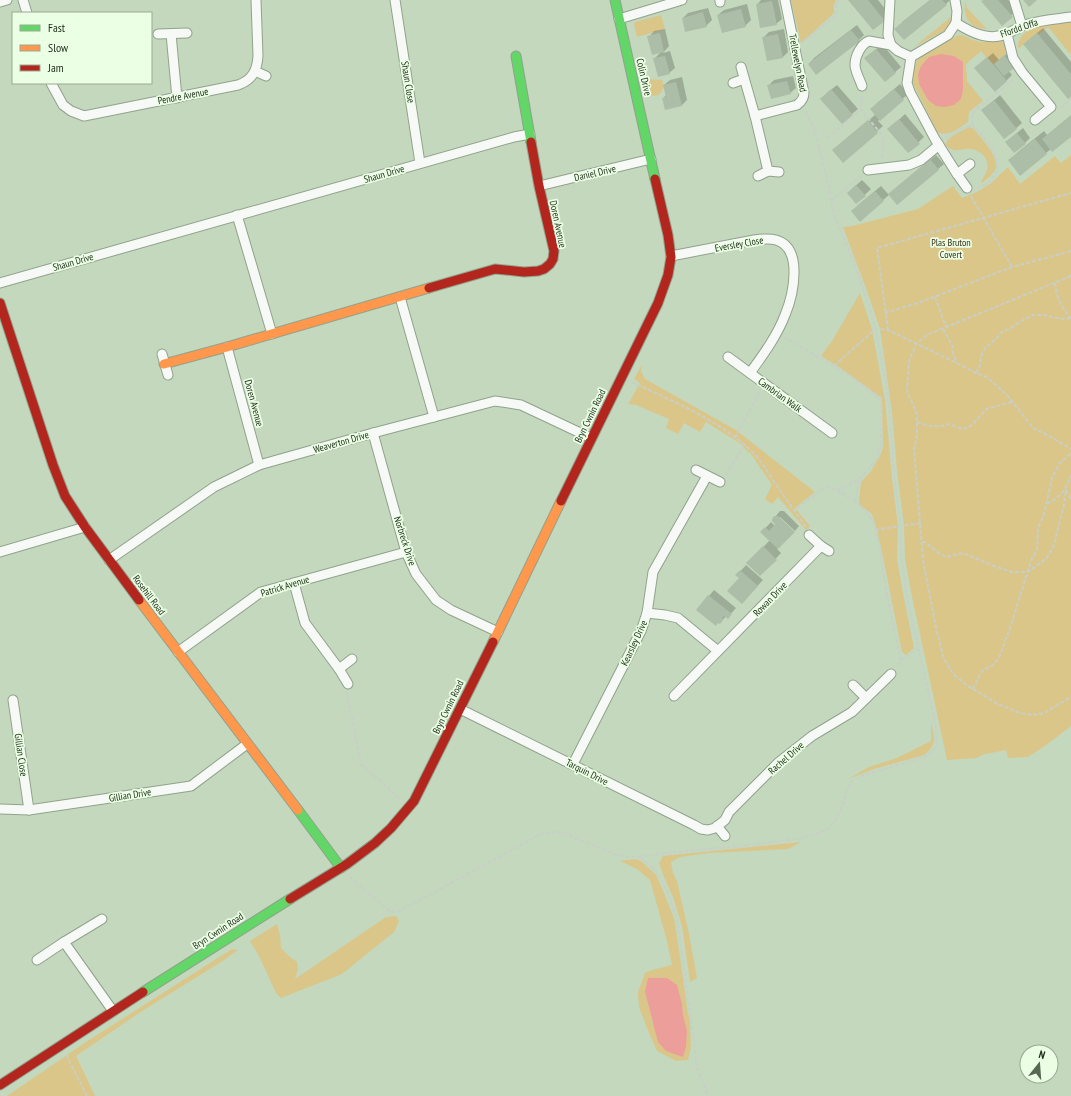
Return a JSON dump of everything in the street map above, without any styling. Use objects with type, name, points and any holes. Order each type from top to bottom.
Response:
[{"type":"street","points":[[0,2],[7,0]]},
{"type":"street","points":[[23,0],[27,12]]},
{"type":"street","points":[[256,0],[258,64],[255,71],[266,76]]},
{"type":"street","name":"Shaun Close","points":[[395,0],[420,164]]},
{"type":"street","name":"Colin Drive","points":[[615,0],[651,159]]},
{"type":"street","points":[[619,19],[682,0]]},
{"type":"street","name":"Trellewelyn Road","points":[[755,116],[797,105],[804,97],[785,0]]},
{"type":"street","points":[[890,0],[888,35],[891,45]]},
{"type":"street","points":[[911,56],[948,35],[956,23],[957,11],[955,0]]},
{"type":"street","points":[[1014,0],[1022,26]]},
{"type":"street","name":"Ffordd Offa","points":[[956,23],[977,34],[988,37],[1007,34],[1022,26],[1038,21],[1071,17]]},
{"type":"street","points":[[158,34],[186,33]]},
{"type":"street","points":[[171,34],[177,98]]},
{"type":"street","points":[[1007,34],[1014,58],[1022,72],[1051,107],[1035,120]]},
{"type":"street","points":[[862,86],[854,66],[861,48],[866,42],[869,41],[891,45],[898,51],[911,56]]},
{"type":"street","name":"Doren Avenue","points":[[164,364],[496,269],[532,273],[548,268],[554,251],[539,186],[516,56]]},
{"type":"street","points":[[911,56],[907,83],[910,92],[938,144],[968,190]]},
{"type":"street","points":[[741,67],[755,116],[768,172]]},
{"type":"street","name":"Pendre Avenue","points":[[52,84],[63,105],[71,111],[84,116],[238,85],[250,79],[255,71]]},
{"type":"street","points":[[734,83],[744,79]]},
{"type":"street","name":"Shaun Drive","points":[[0,283],[514,137],[530,134]]},
{"type":"street","points":[[868,170],[909,165],[921,160],[938,144]]},
{"type":"street","name":"Daniel Drive","points":[[539,186],[651,159]]},
{"type":"street","name":"Bryn Cwnin Road","points":[[0,1085],[112,1011],[262,916],[343,871],[396,823],[414,801],[658,303],[667,280],[671,256],[668,235],[651,159]]},
{"type":"street","points":[[957,174],[970,164]]},
{"type":"street","points":[[758,176],[768,172],[779,172]]},
{"type":"street","points":[[238,215],[272,334]]},
{"type":"street","name":"Eversley Close","points":[[671,256],[754,240],[767,239],[776,240],[783,243],[788,249],[794,266],[791,298],[785,315],[776,332],[750,373]]},
{"type":"street","points":[[400,297],[434,417]]},
{"type":"street","name":"Rosehill Road","points":[[0,303],[53,466],[65,496],[109,560],[343,871]]},
{"type":"street","name":"Doren Avenue","points":[[227,347],[259,465]]},
{"type":"street","points":[[162,354],[168,375]]},
{"type":"street","name":"Cambrian Walk","points":[[728,357],[832,433]]},
{"type":"street","name":"Weaverton Drive","points":[[109,560],[214,486],[259,465],[495,401],[521,405],[591,438]]},
{"type":"street","name":"Norbreck Drive","points":[[374,433],[406,552],[416,574],[436,600],[451,610],[498,632]]},
{"type":"street","points":[[696,470],[720,482]]},
{"type":"street","name":"Kearsley Drive","points":[[573,764],[641,631],[647,613],[653,572],[707,476]]},
{"type":"street","points":[[0,552],[85,527]]},
{"type":"street","points":[[810,535],[821,546],[830,551]]},
{"type":"street","name":"Rowan Drive","points":[[674,696],[821,546]]},
{"type":"street","name":"Patrick Avenue","points":[[178,652],[261,592],[406,552]]},
{"type":"street","points":[[294,583],[305,623],[339,669],[348,684]]},
{"type":"street","points":[[647,613],[678,618],[718,651]]},
{"type":"street","points":[[339,669],[352,659]]},
{"type":"street","name":"Rachel Drive","points":[[716,827],[725,820],[729,812],[779,762],[812,736],[852,712],[891,674]]},
{"type":"street","points":[[853,685],[866,698]]},
{"type":"street","name":"Gillian Close","points":[[13,700],[29,810]]},
{"type":"street","name":"Tarquin Drive","points":[[460,709],[701,829],[708,830],[716,827]]},
{"type":"street","name":"Gillian Drive","points":[[0,809],[29,810],[191,786],[247,744]]},
{"type":"street","points":[[716,827],[725,836]]},
{"type":"street","points":[[37,960],[102,919]]},
{"type":"street","points":[[64,942],[112,1011]]},
{"type":"path","points":[[795,49],[835,16],[836,5],[839,0]]},
{"type":"path","points":[[1012,267],[968,190],[980,188],[991,180],[995,175],[998,164],[994,152],[972,124],[972,113],[1022,72]]},
{"type":"path","points":[[862,86],[861,110],[883,136],[882,169]]},
{"type":"path","points":[[343,871],[390,911],[396,912],[434,893],[541,834],[555,832],[566,834],[615,854],[631,857],[743,846],[801,838],[830,828],[843,805],[847,789],[853,780],[864,775],[926,757],[937,746],[935,721],[907,596],[900,553],[901,526],[894,475],[890,417],[876,330],[855,265],[833,211],[828,182],[815,131],[802,100]]},
{"type":"path","points":[[827,138],[861,110]]},
{"type":"path","points":[[938,144],[972,124]]},
{"type":"path","points":[[831,201],[868,170]]},
{"type":"path","points":[[888,330],[877,248],[1071,193]]},
{"type":"path","points":[[885,313],[935,297],[1012,267],[1071,251]]},
{"type":"path","points":[[1071,276],[927,335],[916,344],[909,362],[907,391],[917,414],[914,450],[923,560],[944,659],[954,675],[973,689],[998,704],[1020,713],[1032,715],[1044,713],[1071,697]]},
{"type":"path","points":[[1055,283],[1056,292],[1065,312],[1071,319]]},
{"type":"path","points":[[935,297],[946,327]]},
{"type":"path","points":[[976,373],[980,366],[981,356],[985,348],[1002,332],[1023,320],[1033,315],[1071,319]]},
{"type":"path","points":[[943,329],[952,345],[952,354],[957,363]]},
{"type":"path","points":[[834,366],[876,330],[888,330],[987,377],[1008,395],[1033,428],[1052,437],[1071,449]]},
{"type":"path","points":[[776,332],[853,378],[881,400],[881,446],[875,461],[859,480],[837,490]]},
{"type":"path","points":[[621,377],[691,411],[722,428],[744,445],[758,458],[810,535]]},
{"type":"path","points":[[735,438],[764,383]]},
{"type":"path","points":[[916,422],[930,426],[950,424],[961,429],[967,428],[973,424],[986,409],[1012,401]]},
{"type":"path","points":[[720,482],[722,483],[744,445]]},
{"type":"path","points":[[973,689],[982,671],[993,665],[999,658],[1032,558],[1037,550],[1038,528],[1047,504],[1052,478],[1059,464],[1071,453]]},
{"type":"path","points":[[922,542],[926,542],[941,555],[947,557],[962,553],[1012,572],[1028,572],[1047,558],[1054,546],[1058,524],[1064,505],[1066,489],[1071,476]]},
{"type":"path","points":[[855,502],[859,480]]},
{"type":"path","points":[[794,511],[823,488],[827,487],[837,490],[869,514],[875,530],[882,558],[885,582],[901,661]]},
{"type":"path","points":[[1047,504],[1057,498],[1066,489]]},
{"type":"path","points":[[1066,489],[1071,501]]},
{"type":"path","points":[[875,530],[921,523]]},
{"type":"path","points":[[891,674],[901,661],[918,648]]},
{"type":"path","points":[[348,684],[346,690],[360,764],[409,807]]},
{"type":"path","points":[[640,857],[660,876],[676,918],[697,1067],[708,1096]]},
{"type":"path","points":[[65,1052],[87,1096]]},
{"type":"green space","points":[[791,0],[836,0],[834,5],[834,13],[801,43]]},
{"type":"green space","points":[[965,0],[967,8],[987,29],[977,27],[969,22],[965,14]]},
{"type":"green space","points":[[661,15],[665,29],[637,37],[634,25],[635,22]]},
{"type":"green space","points":[[951,17],[950,25],[947,29],[914,47]]},
{"type":"green space","points":[[1071,22],[1071,55],[1048,27],[1039,34],[1037,33],[1018,49],[1019,41],[1023,34],[1037,26]]},
{"type":"green space","points":[[960,35],[979,42],[1001,41],[1005,47],[1006,53],[993,65],[981,51],[966,64],[967,81],[983,101],[969,112],[968,122],[953,132],[946,134],[937,132],[913,83],[912,75],[916,63],[924,54],[942,43]],"holes":[[[963,73],[962,83],[936,106],[928,100],[919,84]]]},
{"type":"green space","points":[[647,79],[662,80],[664,87],[659,95],[651,96]]},
{"type":"green space","points":[[969,127],[973,128],[984,141],[996,162],[994,172],[982,183],[981,181],[988,166],[984,156],[978,151],[974,150],[955,150],[948,147],[946,144],[947,141],[955,134]]},
{"type":"green space","name":"Plas Bruton Covert","points":[[1071,155],[1071,726],[1028,757],[1008,758],[1006,750],[985,754],[976,758],[947,760],[905,559],[904,526],[897,471],[892,412],[880,329],[843,227],[918,209],[953,186],[962,198],[977,192],[990,184],[1008,167],[1020,184],[1055,156],[1061,163]]},
{"type":"green space","points":[[860,293],[872,329],[885,400],[898,526],[897,559],[914,648],[906,655],[902,652],[877,530],[872,514],[860,505],[859,502],[861,482],[871,471],[881,454],[883,447],[882,398],[821,356],[832,341]]},
{"type":"green space","points":[[642,364],[641,371],[645,379],[736,430],[815,492],[795,508],[810,526],[806,530],[778,497],[772,504],[765,499],[772,485],[751,454],[741,444],[706,422],[700,432],[684,423],[678,434],[666,428],[669,419],[636,405],[628,404],[640,383],[634,379]]},
{"type":"green space","points":[[931,723],[934,740],[931,748],[924,755],[874,769],[848,779],[869,767],[897,758],[931,741]]},
{"type":"green space","points":[[801,842],[788,849],[709,853],[680,857],[671,862],[673,873],[677,881],[689,934],[697,978],[690,982],[682,926],[673,897],[659,863],[663,856]]},
{"type":"green space","points":[[635,859],[641,861],[656,875],[674,918],[690,1023],[691,1047],[688,1060],[676,1061],[657,1051],[639,1007],[638,992],[645,973],[672,965],[650,880],[637,869],[620,861]],"holes":[[[645,992],[682,1004],[683,1015],[653,1024]]]},
{"type":"green space","points":[[396,916],[399,921],[394,932],[342,974],[281,998],[276,993],[259,956],[250,941],[277,924],[281,948],[297,962],[298,969],[295,979],[386,917]]},
{"type":"green space","points":[[232,949],[238,950],[139,1013],[76,1056],[95,1096],[7,1096],[89,1040]]},
{"type":"shaded area","points":[[941,54],[954,56],[963,62],[963,90],[961,99],[954,105],[944,107],[936,106],[928,100],[919,84],[918,74],[921,66],[929,57]]},
{"type":"shaded area","points":[[648,978],[667,978],[677,985],[687,1031],[686,1047],[683,1057],[666,1051],[658,1042],[645,992]]},
{"type":"building","points":[[848,0],[868,0],[885,21],[873,30]]},
{"type":"building","points":[[930,0],[942,0],[947,5],[904,40],[894,29]]},
{"type":"building","points":[[998,0],[1013,17],[1002,26],[981,1]]},
{"type":"building","points":[[1023,0],[1037,0],[1029,7]]},
{"type":"building","points":[[772,1],[777,25],[760,28],[756,4]]},
{"type":"building","points":[[741,9],[746,27],[722,33],[717,15]]},
{"type":"building","points":[[703,12],[707,27],[685,32],[682,18]]},
{"type":"building","points":[[851,30],[860,41],[816,75],[808,64]]},
{"type":"building","points":[[660,33],[664,52],[652,55],[647,36]]},
{"type":"building","points":[[1037,33],[1071,74],[1071,97],[1068,99],[1023,44]]},
{"type":"building","points":[[778,34],[783,58],[767,61],[762,37]]},
{"type":"building","points":[[876,49],[896,73],[885,82],[864,58]]},
{"type":"building","points":[[1004,55],[1014,68],[1004,76],[994,64]]},
{"type":"building","points":[[665,56],[670,74],[658,77],[653,58]]},
{"type":"building","points":[[987,57],[1007,81],[995,92],[974,68]]},
{"type":"building","points":[[787,81],[791,94],[771,99],[767,85]]},
{"type":"building","points":[[676,82],[682,106],[665,110],[662,98],[666,97],[663,85]]},
{"type":"building","points":[[831,89],[853,115],[842,124],[820,99]]},
{"type":"building","points":[[894,89],[904,100],[880,121],[870,109]]},
{"type":"building","points":[[994,100],[1017,129],[1004,139],[981,110]]},
{"type":"building","points":[[1071,115],[1071,137],[1052,152],[1042,139]]},
{"type":"building","points":[[899,119],[920,144],[908,153],[887,129]]},
{"type":"building","points":[[868,120],[878,133],[843,163],[832,150]]},
{"type":"building","points":[[1017,133],[1026,144],[1014,153],[1005,142]]},
{"type":"building","points":[[1035,139],[1047,154],[1020,176],[1008,160]]},
{"type":"building","points":[[930,159],[939,170],[897,205],[888,194]]},
{"type":"building","points":[[856,185],[866,196],[856,204],[847,193]]},
{"type":"building","points":[[875,191],[884,201],[860,222],[851,211]]},
{"type":"building","points":[[774,516],[778,516],[795,532],[778,549],[760,532],[765,527],[769,531],[775,524],[772,521]]},
{"type":"building","points":[[763,546],[777,560],[760,576],[746,563]]},
{"type":"building","points":[[740,570],[758,586],[742,604],[727,591],[739,578],[735,575]]},
{"type":"building","points":[[708,595],[732,614],[728,619],[724,616],[720,624],[718,623],[716,626],[696,610]]},
{"type":"traffic: fast","points":[[615,0],[655,179]]},
{"type":"traffic: fast","points":[[516,56],[531,142]]},
{"type":"traffic: fast","points":[[298,810],[341,868]]},
{"type":"traffic: fast","points":[[143,992],[290,899]]},
{"type":"traffic: slow","points":[[164,364],[429,288]]},
{"type":"traffic: slow","points":[[493,642],[561,501]]},
{"type":"traffic: slow","points":[[139,600],[298,810]]},
{"type":"traffic: jam","points":[[429,288],[495,269],[524,272],[538,271],[544,269],[550,264],[553,259],[554,251],[539,186],[531,142]]},
{"type":"traffic: jam","points":[[561,501],[658,303],[668,275],[671,257],[668,235],[655,179]]},
{"type":"traffic: jam","points":[[0,303],[53,465],[65,496],[85,527],[139,600]]},
{"type":"traffic: jam","points":[[290,899],[347,864],[375,843],[391,828],[414,801],[493,642]]},
{"type":"traffic: jam","points":[[0,1085],[143,992]]}]
